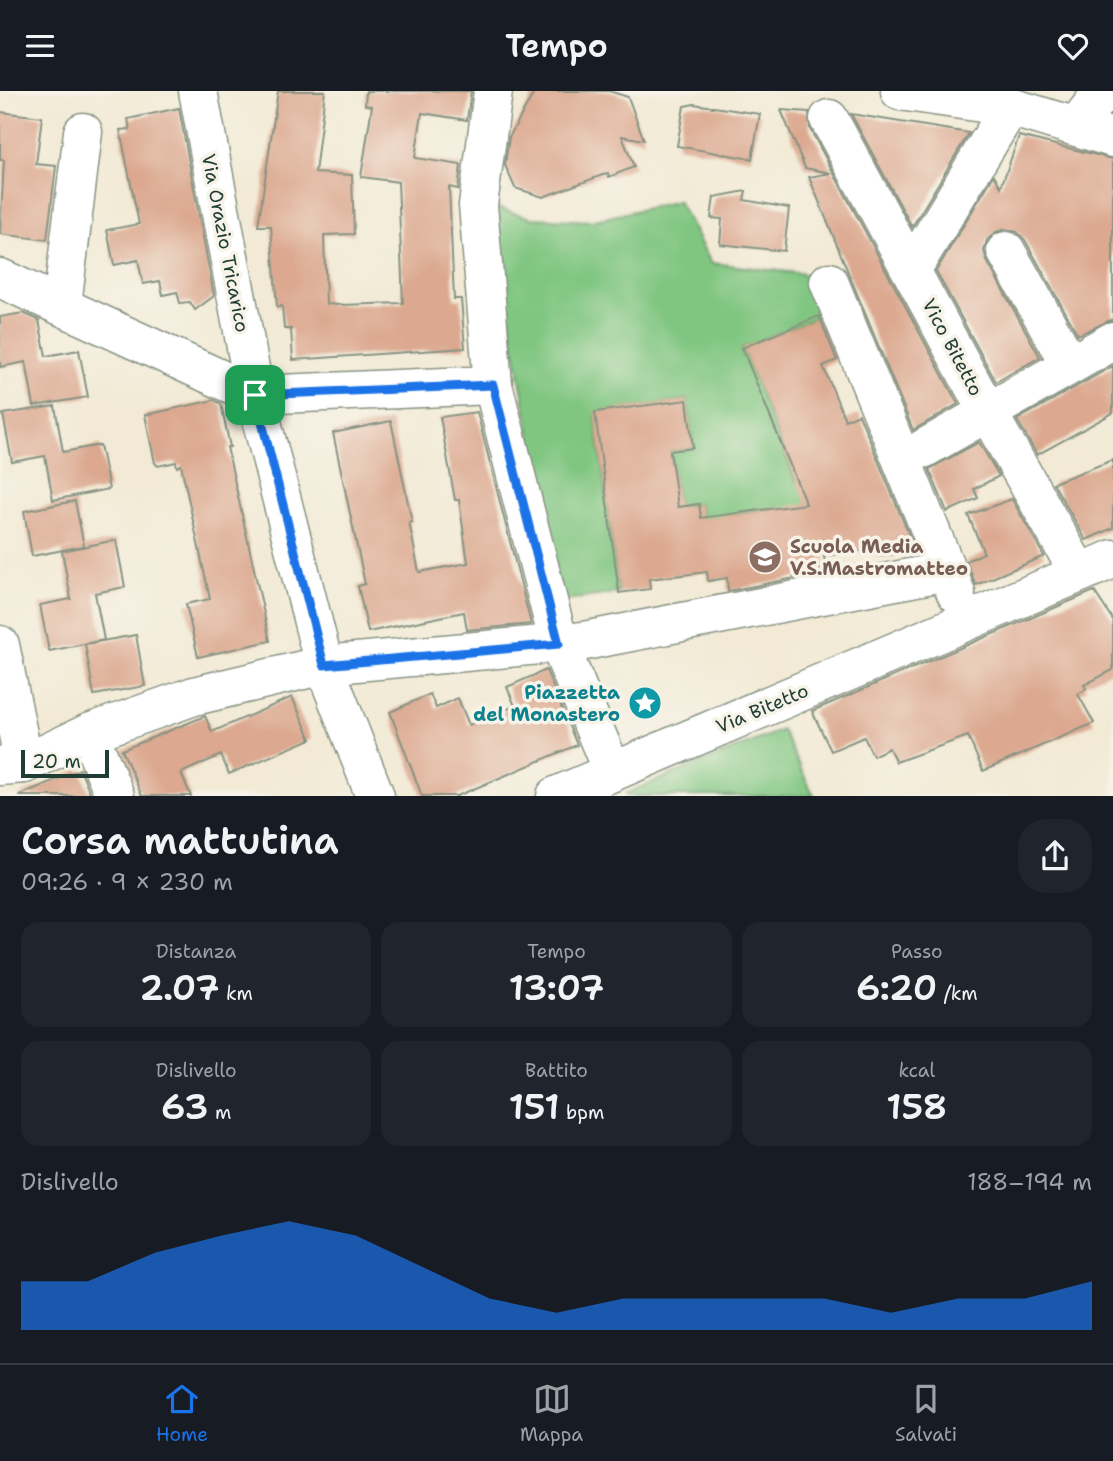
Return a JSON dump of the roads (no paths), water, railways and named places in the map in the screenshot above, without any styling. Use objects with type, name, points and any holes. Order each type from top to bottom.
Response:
[{"type":"street","name":"Via Orazio Tricarico","points":[[198,91],[255,395],[324,665],[375,796]]},
{"type":"street","points":[[493,91],[478,205],[493,385],[559,644],[612,771]]},
{"type":"street","points":[[900,91],[998,99],[1113,138]]},
{"type":"street","points":[[1077,125],[1103,91]]},
{"type":"street","points":[[912,269],[998,99]]},
{"type":"street","name":"Vico Bitetto","points":[[829,119],[988,413],[1096,566]]},
{"type":"street","points":[[62,305],[83,132]]},
{"type":"street","points":[[1006,251],[1070,365]]},
{"type":"street","points":[[0,278],[255,395],[493,385]]},
{"type":"street","points":[[829,282],[968,621]]},
{"type":"street","points":[[923,449],[1113,341]]},
{"type":"street","name":"Via Bitetto","points":[[556,796],[1096,566]]},
{"type":"street","points":[[0,645],[12,765],[89,733],[194,696],[324,665],[559,644],[947,571]]},
{"type":"street","points":[[89,733],[115,796]]},
{"type":"place","name":"Scuola Media V.S.Mastromatteo","points":[[765,557]]},
{"type":"place","name":"Piazzetta del Monastero","points":[[645,703]]}]
